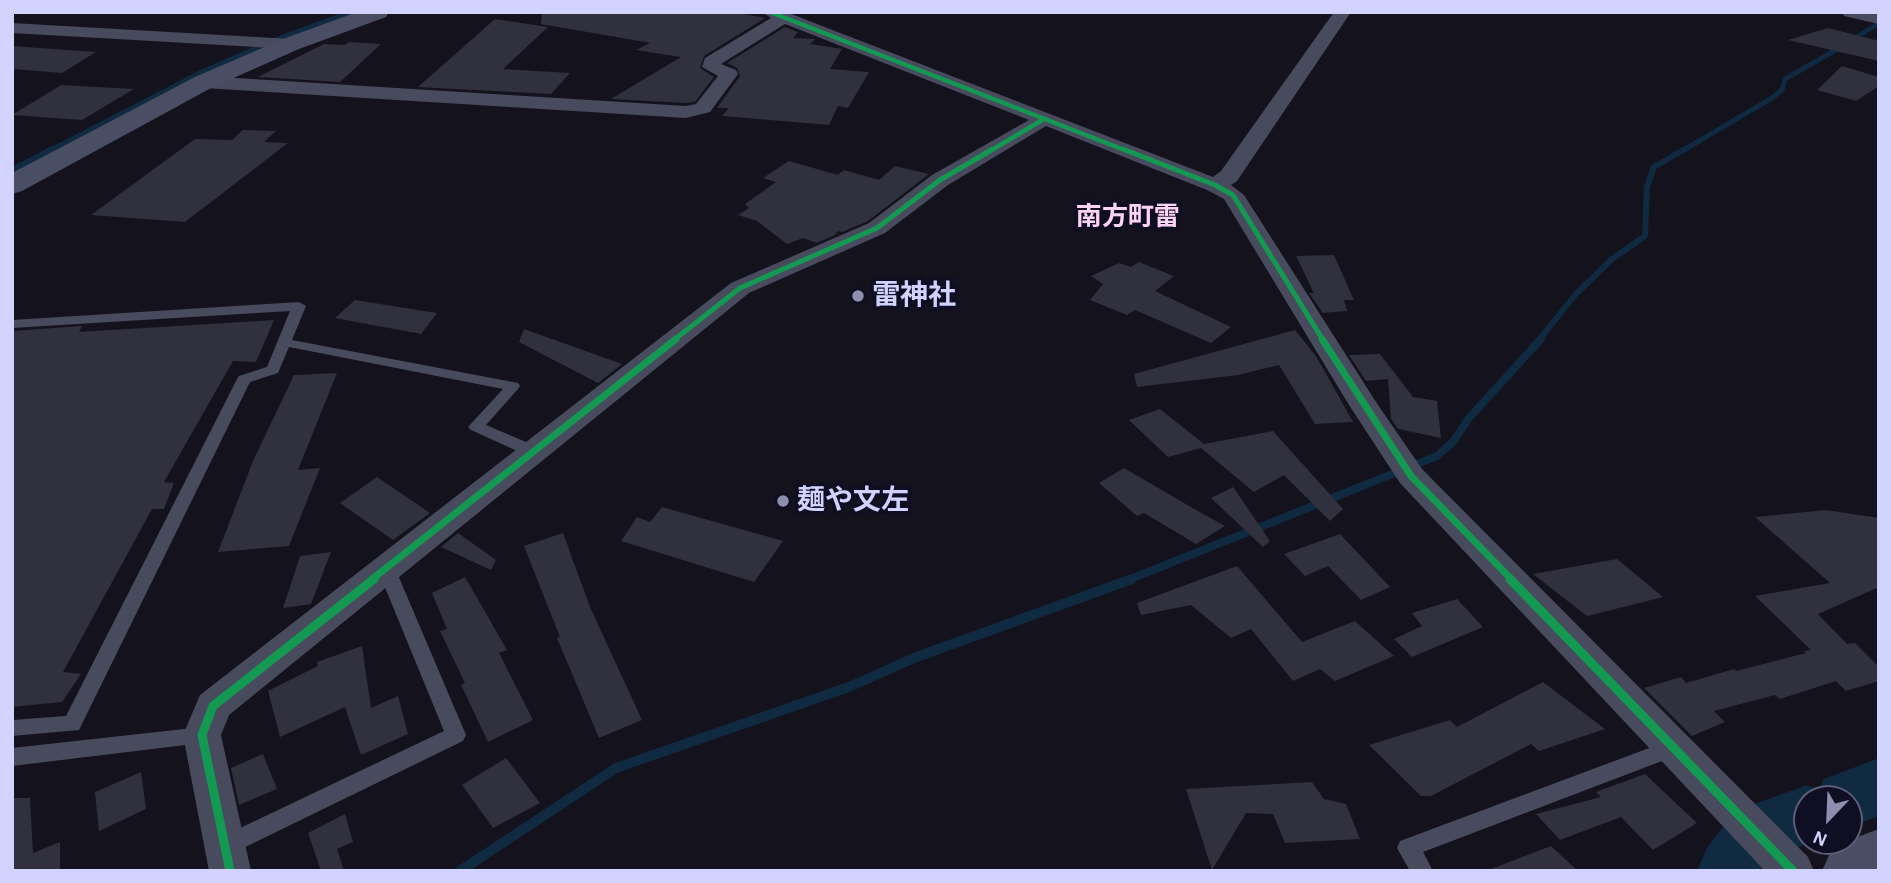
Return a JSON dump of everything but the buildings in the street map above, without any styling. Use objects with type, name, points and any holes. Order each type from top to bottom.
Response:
[{"type":"street","points":[[12,185],[276,43],[379,12]]},
{"type":"street","points":[[1215,185],[1229,176],[1343,12]]},
{"type":"street","points":[[204,82],[686,112],[703,108],[729,74],[711,67],[712,62],[776,15],[1215,185],[1233,194],[1241,203],[1363,405],[1406,469],[1793,871]]},
{"type":"street","points":[[12,28],[276,43]]},
{"type":"street","points":[[227,858],[202,735],[213,706],[740,288],[877,228],[940,180],[1044,119]]},
{"type":"street","points":[[1849,871],[1879,853]]},
{"type":"lane","points":[[12,324],[299,306],[273,370],[244,379],[72,724],[12,728]]},
{"type":"lane","points":[[284,342],[513,386],[476,426],[533,452]]},
{"type":"lane","points":[[227,858],[456,735],[386,568]]},
{"type":"lane","points":[[12,757],[202,735]]},
{"type":"lane","points":[[1422,871],[1408,848],[1675,747]]},
{"type":"waterway","points":[[49,151],[204,71],[277,39],[351,12]]},
{"type":"waterway","points":[[1852,40],[1879,23]]},
{"type":"waterway","points":[[1682,151],[1772,98],[1782,90],[1785,79],[1841,47]]},
{"type":"waterway","points":[[12,170],[53,149]]},
{"type":"waterway","points":[[1539,340],[1575,295],[1612,259],[1645,236],[1647,187],[1654,167],[1685,149]]},
{"type":"waterway","points":[[1128,580],[1437,456],[1453,442],[1469,418],[1541,339]]},
{"type":"waterway","points":[[460,871],[616,768],[849,687],[914,658],[1132,579]]},
{"type":"waterway","points":[[1863,792],[1879,786]]},
{"type":"waterway","points":[[1732,871],[1759,832],[1793,820]]},
{"type":"cycle path","points":[[770,12],[1215,185],[1233,195],[1363,405],[1411,476],[1793,871]]},
{"type":"cycle path","points":[[230,871],[202,735],[213,706],[740,288],[877,228],[940,180],[1044,119]]},
{"type":"place","name":"雷神社","points":[[858,296]]},
{"type":"place","name":"麺や文左","points":[[783,501]]},
{"type":"district","name":"南方町雷","points":[[1128,217]]}]
